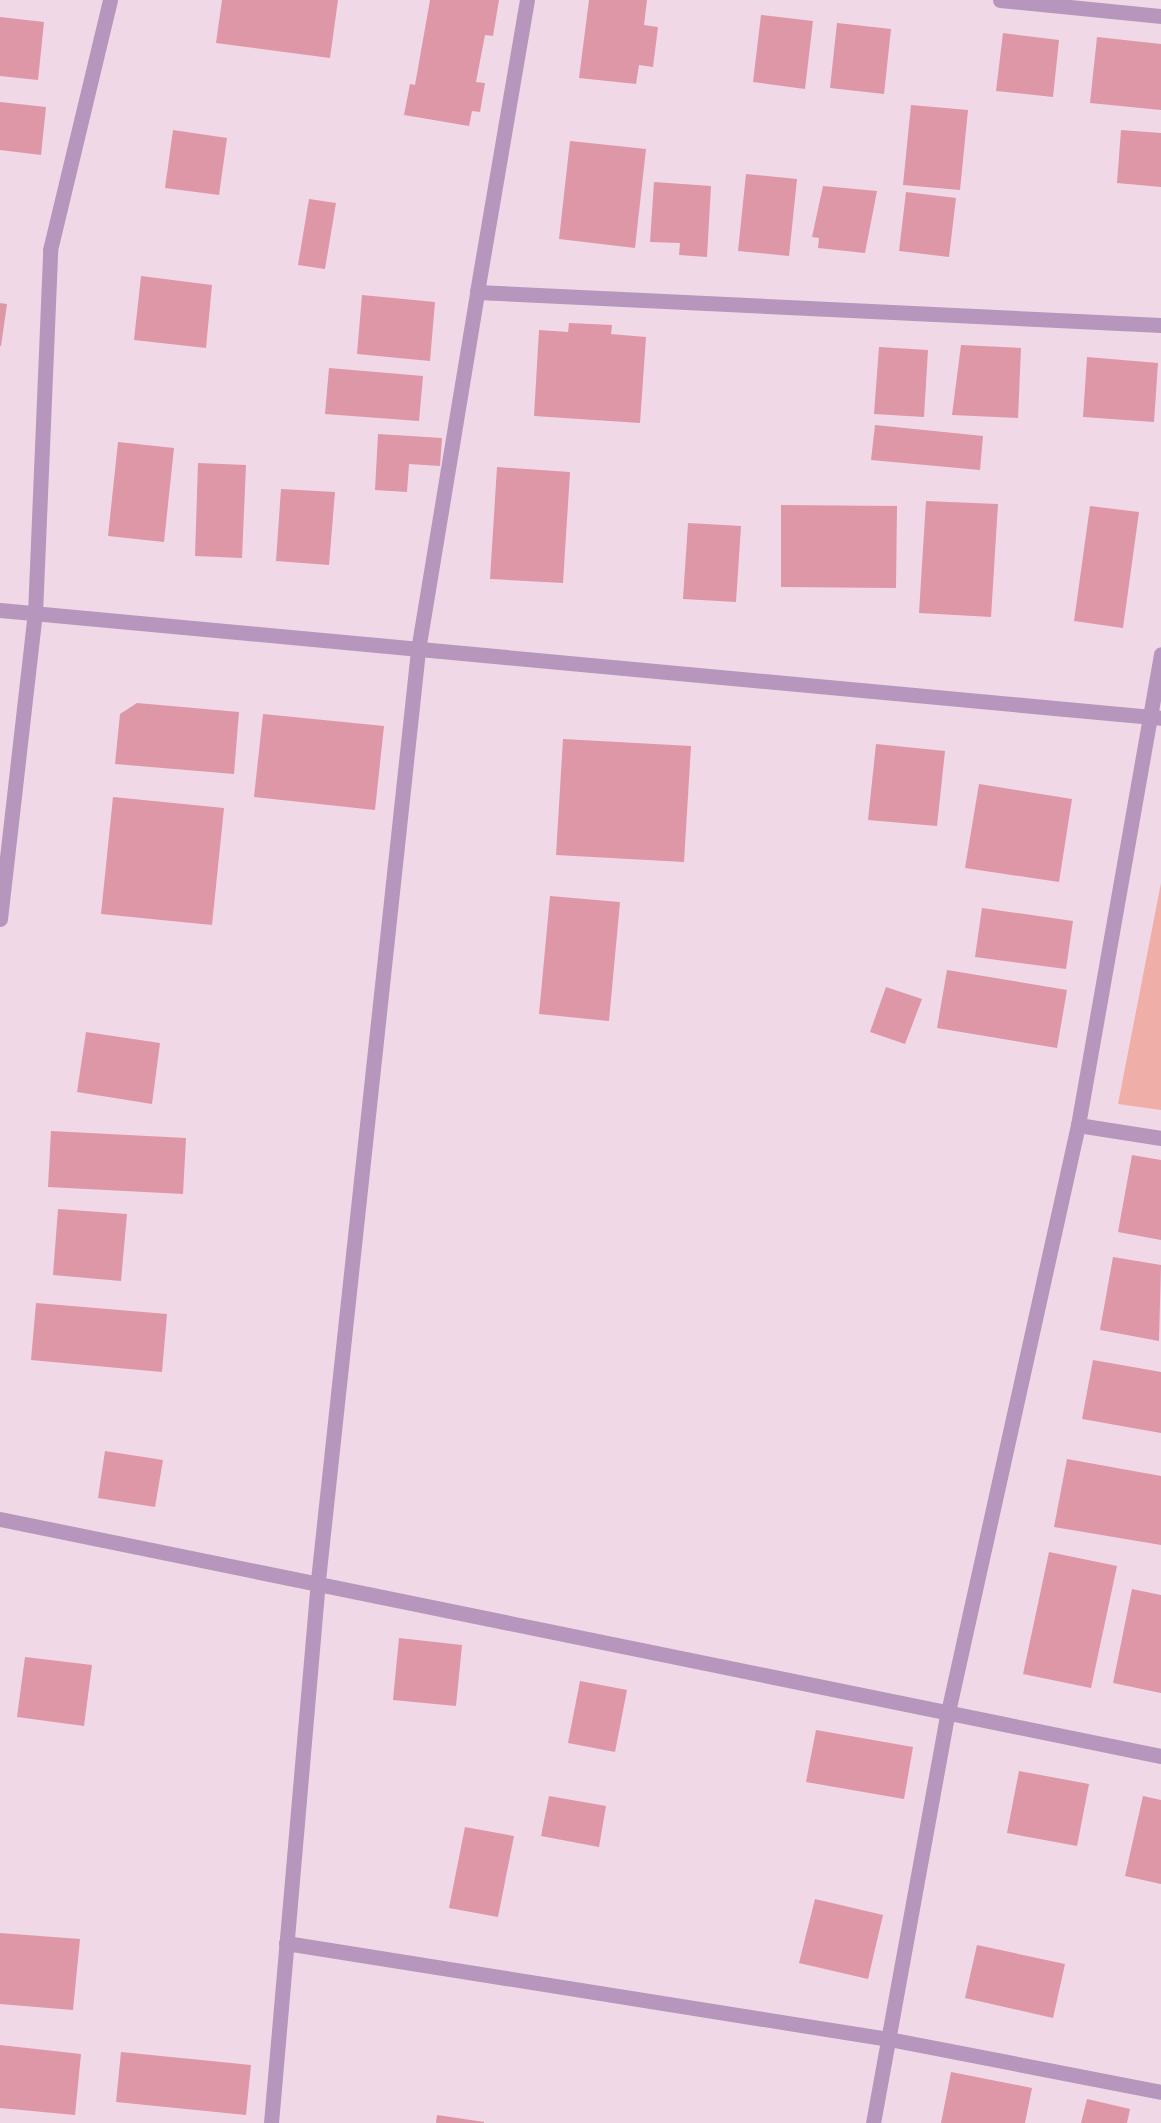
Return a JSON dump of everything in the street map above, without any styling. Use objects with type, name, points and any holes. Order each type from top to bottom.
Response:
[{"type":"street","points":[[0,919],[35,614],[50,250],[110,0]]},
{"type":"street","points":[[270,2123],[318,1580],[418,650],[527,0]]},
{"type":"street","points":[[1000,0],[1161,16]]},
{"type":"street","points":[[477,292],[1161,325]]},
{"type":"street","points":[[0,610],[1157,717]]},
{"type":"street","points":[[873,2123],[948,1712],[1078,1125],[1157,717],[1161,654]]},
{"type":"street","points":[[1078,1125],[1161,1138]]},
{"type":"street","points":[[0,1519],[318,1580],[1161,1756]]},
{"type":"street","points":[[286,1943],[889,2038],[1161,2092]]},
{"type":"shaded area","points":[[1161,883],[1161,1110],[1118,1104]]},
{"type":"building","points":[[222,0],[338,0],[330,58],[216,43]]},
{"type":"building","points":[[430,0],[499,0],[493,36],[485,35],[476,82],[485,83],[480,112],[472,111],[469,126],[404,115],[410,84],[415,85]]},
{"type":"building","points":[[589,0],[647,0],[644,25],[658,27],[653,67],[639,65],[636,84],[579,78]]},
{"type":"building","points":[[761,15],[813,21],[805,89],[753,82]]},
{"type":"building","points":[[0,17],[44,22],[38,80],[0,76]]},
{"type":"building","points":[[837,23],[891,29],[884,94],[830,88]]},
{"type":"building","points":[[1003,33],[1059,40],[1053,97],[996,91]]},
{"type":"building","points":[[1097,37],[1161,44],[1161,110],[1090,103]]},
{"type":"building","points":[[0,102],[46,107],[41,155],[0,150]]},
{"type":"building","points":[[911,105],[968,110],[960,190],[903,185]]},
{"type":"building","points":[[173,130],[227,138],[219,195],[165,188]]},
{"type":"building","points":[[1121,130],[1161,133],[1161,187],[1117,183]]},
{"type":"building","points":[[570,141],[646,149],[635,248],[559,239]]},
{"type":"building","points":[[746,174],[797,179],[789,256],[738,251]]},
{"type":"building","points":[[654,182],[711,186],[707,257],[679,255],[680,243],[650,242]]},
{"type":"building","points":[[823,186],[877,191],[865,253],[818,248],[819,238],[812,237]]},
{"type":"building","points":[[906,192],[956,198],[949,257],[899,251]]},
{"type":"building","points":[[309,199],[336,203],[325,269],[298,265]]},
{"type":"building","points":[[141,276],[212,285],[206,348],[134,340]]},
{"type":"building","points":[[362,295],[435,302],[430,361],[357,354]]},
{"type":"building","points":[[0,303],[7,304],[1,346],[0,346]]},
{"type":"building","points":[[569,323],[612,325],[611,334],[646,337],[640,423],[534,416],[539,330],[568,332]]},
{"type":"building","points":[[961,345],[1021,348],[1018,418],[952,415]]},
{"type":"building","points":[[879,347],[928,350],[924,417],[874,414]]},
{"type":"building","points":[[1087,357],[1158,363],[1154,422],[1083,417]]},
{"type":"building","points":[[329,368],[423,376],[419,421],[325,414]]},
{"type":"building","points":[[875,425],[983,436],[980,470],[871,460]]},
{"type":"building","points":[[378,434],[442,438],[440,466],[409,464],[407,492],[375,490]]},
{"type":"building","points":[[118,442],[174,448],[164,542],[108,536]]},
{"type":"building","points":[[198,463],[246,465],[242,558],[195,556]]},
{"type":"building","points":[[497,467],[570,472],[563,583],[490,579]]},
{"type":"building","points":[[281,489],[335,492],[329,565],[276,561]]},
{"type":"building","points":[[926,501],[998,504],[991,617],[919,613]]},
{"type":"building","points":[[781,505],[897,506],[896,588],[781,587]]},
{"type":"building","points":[[1090,506],[1139,512],[1123,628],[1074,621]]},
{"type":"building","points":[[688,523],[741,526],[736,602],[683,599]]},
{"type":"building","points":[[137,703],[239,712],[234,774],[115,764],[120,714]]},
{"type":"building","points":[[263,714],[384,726],[375,810],[254,797]]},
{"type":"building","points":[[563,739],[691,746],[684,862],[556,855]]},
{"type":"building","points":[[876,744],[945,751],[937,826],[868,820]]},
{"type":"building","points":[[979,784],[1072,799],[1059,882],[965,868]]},
{"type":"building","points":[[113,797],[224,808],[212,925],[101,914]]},
{"type":"building","points":[[550,896],[620,902],[609,1021],[539,1014]]},
{"type":"building","points":[[982,908],[1073,921],[1066,969],[975,957]]},
{"type":"building","points":[[947,970],[1067,990],[1057,1048],[937,1028]]},
{"type":"building","points":[[886,987],[922,999],[905,1044],[870,1032]]},
{"type":"building","points":[[86,1032],[160,1043],[152,1104],[77,1092]]},
{"type":"building","points":[[51,1131],[186,1138],[183,1194],[48,1187]]},
{"type":"building","points":[[1132,1155],[1161,1160],[1161,1240],[1118,1232]]},
{"type":"building","points":[[58,1209],[127,1214],[121,1281],[53,1275]]},
{"type":"building","points":[[1113,1257],[1161,1265],[1159,1341],[1100,1330]]},
{"type":"building","points":[[36,1303],[167,1314],[162,1372],[31,1360]]},
{"type":"building","points":[[1093,1360],[1161,1372],[1161,1433],[1082,1419]]},
{"type":"building","points":[[105,1451],[163,1460],[155,1507],[98,1498]]},
{"type":"building","points":[[1067,1459],[1161,1476],[1161,1545],[1054,1527]]},
{"type":"building","points":[[1049,1552],[1117,1566],[1091,1688],[1023,1674]]},
{"type":"building","points":[[1132,1589],[1161,1595],[1161,1693],[1113,1683]]},
{"type":"building","points":[[399,1638],[462,1645],[456,1706],[393,1700]]},
{"type":"building","points":[[25,1657],[92,1665],[84,1726],[17,1717]]},
{"type":"building","points":[[580,1681],[627,1690],[615,1752],[568,1743]]},
{"type":"building","points":[[816,1730],[913,1747],[904,1799],[806,1782]]},
{"type":"building","points":[[1019,1771],[1089,1784],[1077,1846],[1007,1833]]},
{"type":"building","points":[[549,1796],[606,1806],[599,1847],[541,1836]]},
{"type":"building","points":[[1143,1796],[1161,1800],[1161,1884],[1125,1876]]},
{"type":"building","points":[[465,1827],[514,1836],[498,1917],[449,1908]]},
{"type":"building","points":[[815,1899],[883,1915],[868,1979],[799,1963]]},
{"type":"building","points":[[0,1933],[80,1939],[73,2010],[0,2004]]},
{"type":"building","points":[[977,1945],[1065,1964],[1053,2018],[965,1998]]},
{"type":"building","points":[[0,2045],[81,2054],[75,2115],[0,2108]]},
{"type":"building","points":[[121,2052],[251,2065],[246,2115],[116,2102]]},
{"type":"building","points":[[951,2072],[1032,2088],[1025,2123],[941,2123]]},
{"type":"building","points":[[1087,2099],[1130,2109],[1127,2123],[1081,2123]]},
{"type":"building","points":[[437,2115],[484,2122],[484,2123],[436,2123]]}]
